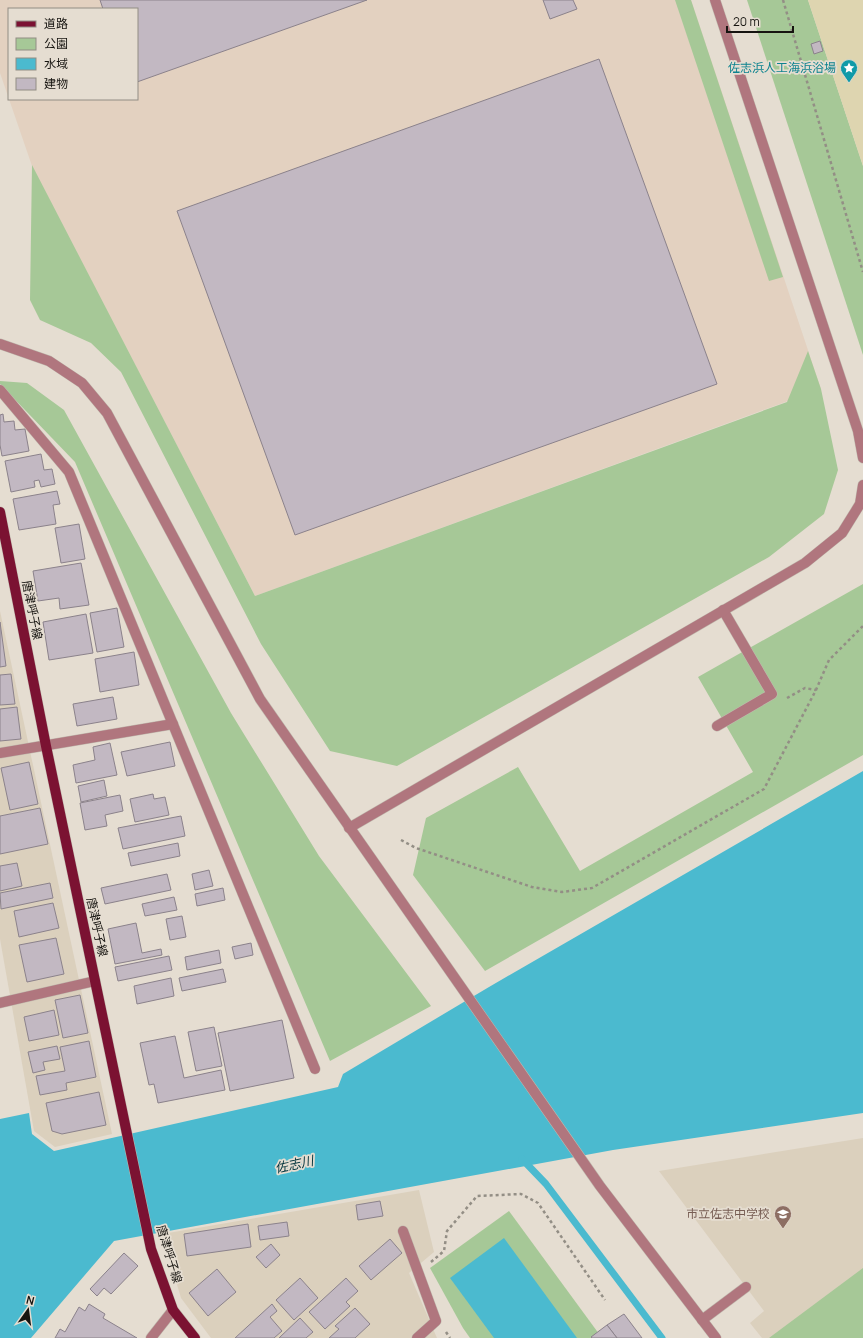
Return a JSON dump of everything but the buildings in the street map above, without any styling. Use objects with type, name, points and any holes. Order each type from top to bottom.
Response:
[{"type":"main road","name":"唐津呼子線","points":[[0,512],[46,746],[151,1249],[173,1310],[195,1338]]},
{"type":"street","points":[[715,0],[858,431],[863,458]]},
{"type":"street","points":[[0,344],[49,361],[82,382],[107,413],[260,699],[600,1186],[716,1338]]},
{"type":"street","points":[[0,390],[69,472],[316,1069]]},
{"type":"street","points":[[349,828],[805,563],[842,533],[860,504],[863,485]]},
{"type":"street","points":[[716,726],[772,694],[723,610]]},
{"type":"street","points":[[0,753],[173,724]]},
{"type":"street","points":[[0,1003],[95,981]]},
{"type":"street","points":[[403,1231],[436,1320],[417,1338]]},
{"type":"street","points":[[702,1320],[746,1287]]},
{"type":"street","points":[[151,1338],[173,1310]]},
{"type":"path","points":[[783,0],[863,272]]},
{"type":"path","points":[[401,840],[416,848],[532,887],[562,892],[592,888],[764,789],[816,690],[830,660],[863,626]]},
{"type":"path","points":[[772,694],[784,699],[805,688],[816,690]]},
{"type":"path","points":[[419,1273],[444,1251],[447,1231],[477,1196],[521,1194],[538,1204],[605,1300]]},
{"type":"shaded area","points":[[0,0],[691,0],[821,389],[255,596],[32,166],[9,100],[138,100],[138,8],[8,8],[8,96],[0,73]]},
{"type":"shaded area","points":[[0,611],[112,1134],[55,1147],[34,1131],[0,939]]},
{"type":"shaded area","name":"市立佐志中学校","points":[[863,1138],[863,1338],[762,1338],[750,1323],[764,1311],[659,1171]]},
{"type":"shaded area","points":[[419,1190],[434,1252],[409,1273],[437,1338],[211,1338],[181,1298],[162,1234]]},
{"type":"green space","points":[[675,0],[691,0],[783,277],[769,281]]},
{"type":"green space","points":[[747,0],[808,0],[863,166],[863,355]]},
{"type":"green space","points":[[32,165],[255,596],[787,402],[808,351],[821,389],[838,470],[824,514],[769,557],[397,766],[330,751],[261,644],[121,372],[91,343],[40,320],[30,300]]},
{"type":"green space","points":[[0,381],[27,383],[64,410],[231,713],[319,856],[431,1006],[330,1061],[75,462],[0,384]]},
{"type":"green space","points":[[863,584],[863,755],[485,971],[413,875],[426,818],[518,767],[580,871],[753,772],[698,677]]},
{"type":"green space","points":[[509,1211],[602,1338],[470,1338],[430,1268]]},
{"type":"green space","points":[[863,1268],[863,1338],[769,1338]]},
{"type":"sand","name":"佐志浜人工海浜浴場","points":[[808,0],[863,0],[863,166]]},
{"type":"water","name":"佐志川","points":[[863,771],[863,1113],[613,1150],[114,1241],[31,1338],[0,1338],[0,1119],[29,1113],[32,1134],[54,1151],[338,1087],[343,1074],[489,987]]},
{"type":"water","points":[[504,1238],[577,1338],[494,1338],[450,1278]]},
{"type":"waterway","points":[[522,1159],[546,1184],[662,1338]]},
{"type":"place","name":"佐志浜人工海浜浴場","points":[[849,83]]},
{"type":"place","name":"市立佐志中学校","points":[[783,1229]]}]
